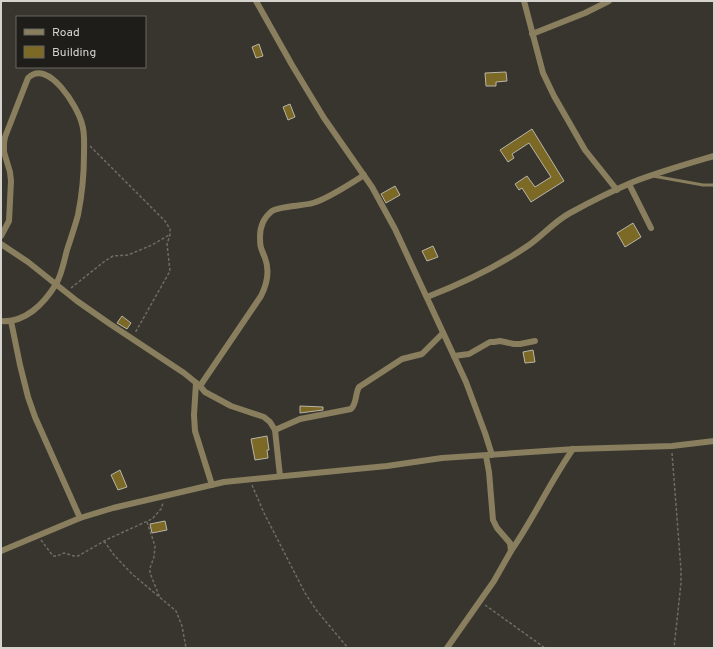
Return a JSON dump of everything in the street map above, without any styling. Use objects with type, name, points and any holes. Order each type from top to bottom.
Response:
[{"type":"street","points":[[256,1],[324,118],[372,187],[395,229],[427,297],[469,388],[489,456],[493,520],[497,528],[510,543],[511,551]]},
{"type":"street","points":[[524,1],[543,73],[585,150],[617,190]]},
{"type":"street","points":[[532,34],[585,13],[609,1]]},
{"type":"street","points":[[1,236],[9,221],[10,210],[11,177],[4,152],[4,137],[28,78],[32,74],[36,73],[48,76],[56,81],[65,91],[78,112],[82,124],[84,139],[84,166],[78,215],[56,284],[34,311],[19,319],[1,321]]},
{"type":"street","points":[[427,297],[456,286],[498,265],[529,245],[569,214],[629,184],[714,156]]},
{"type":"street","points":[[212,485],[195,431],[194,415],[198,384],[261,296],[266,286],[266,265],[260,245],[261,225],[271,211],[277,208],[314,203],[364,175]]},
{"type":"street","points":[[629,184],[651,228]]},
{"type":"street","points":[[1,244],[28,262],[110,324],[198,384],[205,392],[224,403],[264,417],[270,422],[275,430],[280,476]]},
{"type":"street","points":[[11,321],[28,397],[35,417],[44,434],[80,518]]},
{"type":"street","points":[[275,430],[300,419],[351,409],[354,406],[359,387],[402,359],[422,354],[443,333]]},
{"type":"street","points":[[454,356],[469,354],[490,342],[500,341],[520,344],[534,341]]},
{"type":"street","points":[[1,551],[80,518],[113,508],[212,485],[280,476],[387,466],[442,458],[672,446],[714,440]]},
{"type":"street","points":[[447,648],[494,581],[553,480],[573,450]]},
{"type":"lane","points":[[651,176],[714,186]]},
{"type":"path","points":[[84,139],[168,223],[170,228],[170,235],[167,244],[170,271],[132,338]]},
{"type":"path","points":[[66,292],[104,260],[113,256],[128,255],[152,245],[170,235]]},
{"type":"path","points":[[672,446],[681,570],[674,648]]},
{"type":"path","points":[[250,480],[264,513],[305,593],[317,611],[348,648]]},
{"type":"path","points":[[38,535],[53,556],[64,553],[70,556],[78,556],[104,541],[147,522],[156,516],[161,509],[166,496]]},
{"type":"path","points":[[147,522],[155,546],[150,573],[161,600]]},
{"type":"path","points":[[104,541],[121,563],[161,600],[176,611],[180,618],[186,648]]},
{"type":"path","points":[[479,602],[545,648]]},
{"type":"building","points":[[259,44],[263,56],[256,58],[252,47]]},
{"type":"building","points":[[506,72],[507,81],[496,82],[496,86],[486,86],[485,73]]},
{"type":"building","points":[[290,104],[295,117],[288,120],[283,107]]},
{"type":"building","points":[[532,129],[564,181],[531,202],[522,188],[519,190],[515,184],[527,176],[535,187],[551,177],[529,143],[512,154],[514,158],[508,162],[500,150]]},
{"type":"building","points":[[395,186],[400,195],[386,203],[381,194]]},
{"type":"building","points":[[633,223],[641,237],[625,247],[617,233]]},
{"type":"building","points":[[433,246],[438,257],[427,261],[422,251]]},
{"type":"building","points":[[122,316],[131,323],[127,329],[117,323]]},
{"type":"building","points":[[533,350],[535,362],[525,363],[523,352]]},
{"type":"building","points":[[300,406],[323,407],[323,410],[300,413]]},
{"type":"building","points":[[267,436],[269,450],[267,450],[268,458],[255,460],[251,439]]},
{"type":"building","points":[[120,470],[127,487],[118,490],[111,475]]},
{"type":"building","points":[[165,521],[167,530],[152,533],[150,524]]}]
